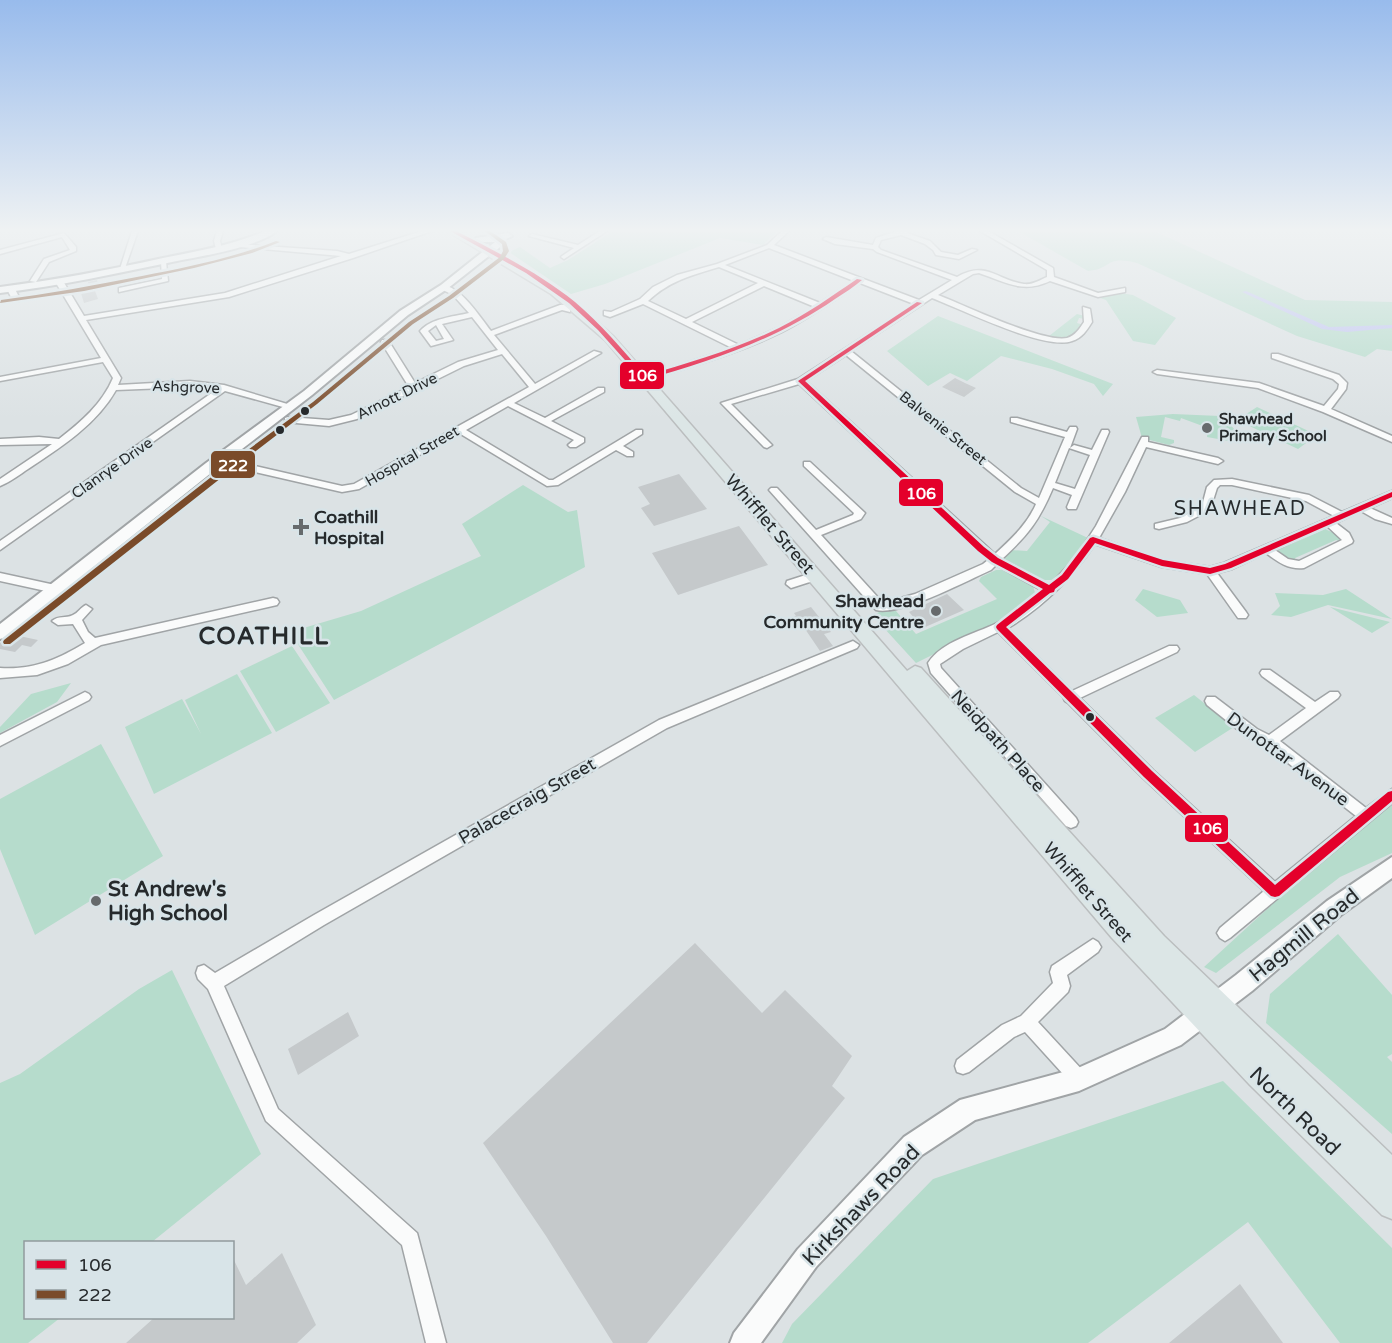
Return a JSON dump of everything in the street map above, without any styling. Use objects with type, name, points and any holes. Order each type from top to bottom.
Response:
[{"type":"main road","name":"Whifflet Street","points":[[559,294],[584,313],[648,377],[911,677],[1137,923],[1208,1010]]},
{"type":"main road","name":"Whifflet Street","points":[[565,294],[586,307],[617,334],[648,377],[815,576],[895,658]]},
{"type":"main road","name":"North Road","points":[[1208,1010],[1392,1174]]},
{"type":"main road","name":"North Road","points":[[1208,1010],[1392,1205]]},
{"type":"main road","points":[[1343,1128],[1392,1162]]},
{"type":"street","points":[[13,294],[16,299]]},
{"type":"street","points":[[0,483],[87,421],[114,388],[117,378],[66,294]]},
{"type":"street","points":[[81,319],[206,300],[227,294]]},
{"type":"street","points":[[0,633],[290,406],[404,313],[434,294]]},
{"type":"street","points":[[457,294],[533,387]]},
{"type":"street","points":[[607,313],[610,315],[643,301],[652,294]]},
{"type":"street","points":[[686,322],[743,294]]},
{"type":"street","points":[[790,294],[822,307]]},
{"type":"street","points":[[648,377],[739,348],[772,334],[822,307],[840,294]]},
{"type":"street","points":[[895,294],[919,303]]},
{"type":"street","points":[[767,445],[725,403],[801,381],[932,295],[1043,337],[1064,341],[1076,337],[1088,322],[1086,309]]},
{"type":"street","points":[[643,301],[739,348]]},
{"type":"street","points":[[489,334],[563,307],[567,310]]},
{"type":"street","points":[[438,323],[474,314]]},
{"type":"street","points":[[385,342],[414,388]]},
{"type":"street","name":"Arnott Drive","points":[[288,420],[320,423],[345,420],[376,408],[461,364],[503,351]]},
{"type":"street","name":"Balvenie Street","points":[[846,351],[1018,490],[1041,503]]},
{"type":"street","name":"Hospital Street","points":[[211,466],[255,470],[342,489],[356,487],[597,353]]},
{"type":"street","points":[[1275,356],[1336,377],[1343,383],[1342,389],[1326,410]]},
{"type":"street","points":[[0,379],[107,359]]},
{"type":"street","points":[[1157,372],[1259,386],[1326,410],[1392,440]]},
{"type":"street","points":[[801,381],[995,560],[1051,590]]},
{"type":"street","name":"Ashgrove","points":[[114,388],[190,384],[224,388],[290,406]]},
{"type":"street","name":"Clanrye Drive","points":[[0,546],[224,388]]},
{"type":"street","points":[[544,422],[601,390]]},
{"type":"street","points":[[508,403],[581,440],[573,445]]},
{"type":"street","points":[[774,490],[880,607],[895,605],[987,567],[1030,526],[1072,432],[1014,420]]},
{"type":"street","points":[[458,429],[547,483],[555,483],[639,432]]},
{"type":"street","points":[[1072,507],[1106,432]]},
{"type":"street","points":[[1218,461],[1189,451],[1144,441],[1093,540],[1078,562],[1051,590],[1000,627],[1069,698],[1275,892]]},
{"type":"street","points":[[0,442],[60,442]]},
{"type":"street","points":[[615,445],[630,454]]},
{"type":"street","points":[[1074,448],[1095,454]]},
{"type":"street","points":[[807,464],[860,513],[856,517],[815,534]]},
{"type":"street","points":[[1159,526],[1183,520],[1206,508],[1212,487],[1217,482],[1232,482],[1309,498],[1340,515]]},
{"type":"street","points":[[1049,484],[1077,493]]},
{"type":"street","points":[[1093,540],[1162,563],[1210,571],[1228,566],[1392,494]]},
{"type":"street","points":[[1361,507],[1392,521]]},
{"type":"street","points":[[1267,549],[1285,562],[1300,565],[1348,541],[1345,535],[1328,522]]},
{"type":"street","points":[[1210,571],[1242,615]]},
{"type":"street","points":[[791,584],[815,576]]},
{"type":"street","points":[[0,577],[55,590]]},
{"type":"street","points":[[0,673],[32,673],[72,656],[92,643],[273,602]]},
{"type":"street","points":[[58,621],[76,619],[86,609]]},
{"type":"street","points":[[76,619],[84,635],[92,643]]},
{"type":"street","name":"Neidpath Place","points":[[1000,627],[938,658],[934,663],[935,670],[1071,822]]},
{"type":"street","name":"Palacecraig Street","points":[[436,1343],[410,1240],[272,1115],[209,978],[319,920],[663,724],[853,645]]},
{"type":"street","points":[[1069,698],[1173,649]]},
{"type":"street","points":[[1266,673],[1315,708]]},
{"type":"street","points":[[1270,741],[1334,695]]},
{"type":"street","points":[[0,741],[85,697]]},
{"type":"street","name":"Dunottar Avenue","points":[[1210,701],[1252,733],[1270,741],[1366,816]]},
{"type":"street","name":"Dunottar Avenue","points":[[1225,933],[1392,795]]},
{"type":"street","name":"Hagmill Road","points":[[1208,1010],[1334,908],[1392,866]]},
{"type":"street","points":[[963,1066],[1008,1031],[1027,1022],[1062,986],[1058,972],[1093,947]]},
{"type":"street","name":"Kirkshaws Road","points":[[744,1343],[807,1258],[913,1146],[969,1109],[1079,1079],[1173,1037],[1208,1010]]},
{"type":"street","points":[[1027,1022],[1079,1079]]},
{"type":"green space","points":[[1117,294],[1133,295],[1176,318],[1155,345],[1133,341],[1106,300],[1094,296],[1105,297]]},
{"type":"green space","points":[[1204,294],[1291,294],[1305,300],[1392,302],[1392,351],[1377,349],[1365,357],[1297,336]]},
{"type":"green space","points":[[1077,314],[1085,316],[1085,319],[1079,318],[1077,323],[1084,325],[1070,339],[1049,336]]},
{"type":"green space","points":[[938,316],[1113,384],[1103,396],[1094,384],[1052,369],[1001,356],[967,381],[950,373],[928,386],[887,351]]},
{"type":"green space","points":[[1257,407],[1317,435],[1298,449],[1237,420]]},
{"type":"green space","points":[[1173,414],[1220,416],[1240,434],[1229,441],[1207,437],[1208,428],[1181,418],[1180,421],[1165,417],[1161,437],[1174,440],[1174,443],[1169,445],[1142,438],[1136,417]]},
{"type":"green space","points":[[523,485],[568,512],[577,510],[585,567],[334,700],[290,632],[361,611],[481,556],[462,524]]},
{"type":"green space","points":[[1041,516],[1088,538],[1080,552],[1054,580],[1042,580],[1003,559],[1010,550],[1027,551],[1050,522]]},
{"type":"green space","points":[[1325,529],[1338,535],[1342,542],[1336,540],[1295,558],[1296,562],[1292,563],[1275,551]]},
{"type":"green space","points":[[996,570],[1005,570],[1033,586],[1036,596],[995,624],[916,663],[873,616],[879,612],[896,611],[916,634],[997,599],[979,581],[981,577]]},
{"type":"green space","points":[[1143,589],[1180,600],[1188,613],[1157,617],[1135,600]]},
{"type":"green space","points":[[1346,589],[1392,619],[1328,605],[1291,617],[1271,615],[1280,606],[1275,593],[1323,595]]},
{"type":"green space","points":[[1330,607],[1390,622],[1372,633]]},
{"type":"green space","points":[[292,646],[330,703],[276,732],[240,671]]},
{"type":"green space","points":[[237,674],[272,733],[154,794],[125,727],[182,699],[201,734],[185,700]]},
{"type":"green space","points":[[71,683],[57,702],[0,733],[0,727],[31,694]]},
{"type":"green space","points":[[1194,695],[1234,727],[1195,752],[1155,718]]},
{"type":"green space","points":[[101,744],[163,856],[35,935],[0,849],[0,799]]},
{"type":"green space","points":[[1392,803],[1392,853],[1340,877],[1216,973],[1204,967],[1279,898]]},
{"type":"green space","points":[[1338,934],[1392,995],[1392,1054],[1387,1057],[1392,1062],[1392,1134],[1266,1023],[1270,994]]},
{"type":"green space","points":[[172,970],[261,1154],[153,1241],[24,1241],[24,1319],[59,1319],[28,1343],[0,1343],[0,1083],[20,1074],[139,989]]},
{"type":"green space","points":[[1223,1081],[1392,1248],[1392,1343],[1340,1343],[1248,1222],[1088,1343],[782,1343],[792,1324],[933,1179]]},
{"type":"water","points":[[1246,294],[1252,294],[1329,327],[1392,325],[1392,328],[1347,332],[1322,329]]},
{"type":"building","points":[[81,294],[96,294],[98,299],[84,303]]},
{"type":"building","points":[[955,378],[976,388],[964,397],[942,387]]},
{"type":"building","points":[[679,474],[707,509],[654,526],[641,508],[650,504],[638,487]]},
{"type":"building","points":[[739,526],[768,565],[678,595],[652,553]]},
{"type":"building","name":"Shawhead Community Centre","points":[[947,594],[964,610],[923,628],[909,612]]},
{"type":"building","points":[[811,607],[831,632],[824,634],[833,646],[820,651],[801,623],[796,625],[791,618],[796,616],[794,613]]},
{"type":"building","points":[[13,634],[38,640],[31,647],[22,645],[15,652],[0,649],[0,643]]},
{"type":"building","points":[[695,943],[762,1013],[785,990],[852,1056],[832,1086],[845,1098],[647,1343],[613,1343],[546,1236],[483,1143]]},
{"type":"building","points":[[348,1012],[359,1036],[298,1075],[288,1049]]},
{"type":"building","points":[[282,1253],[316,1325],[297,1343],[126,1343],[153,1319],[234,1319],[234,1260],[246,1285]]},
{"type":"building","points":[[1240,1284],[1283,1343],[1169,1343]]},
{"type":"transit line","name":"222","points":[[1,302],[57,294]]},
{"type":"transit line","name":"222","points":[[7,642],[315,403],[411,323],[455,294]]},
{"type":"transit line","name":"106","points":[[560,294],[600,329],[644,378],[713,357],[764,338],[800,319],[838,294]]},
{"type":"transit line","name":"106","points":[[801,381],[919,303]]},
{"type":"transit line","name":"106","points":[[801,381],[981,549],[995,560],[1051,590]]},
{"type":"transit line","name":"106","points":[[1392,494],[1228,566],[1210,571],[1162,563],[1093,540],[1065,577],[1000,627],[1148,774],[1275,892],[1392,795]]},
{"type":"place","name":"Shawhead Primary School","points":[[1207,428]]},
{"type":"place","name":"Coathill Hospital","points":[[301,527]]},
{"type":"place","name":"Shawhead Community Centre","points":[[936,611]]},
{"type":"place","name":"St Andrew's High School","points":[[96,901]]},
{"type":"district","name":"SHAWHEAD","points":[[1240,508]]},
{"type":"district","name":"COATHILL","points":[[264,636]]}]
